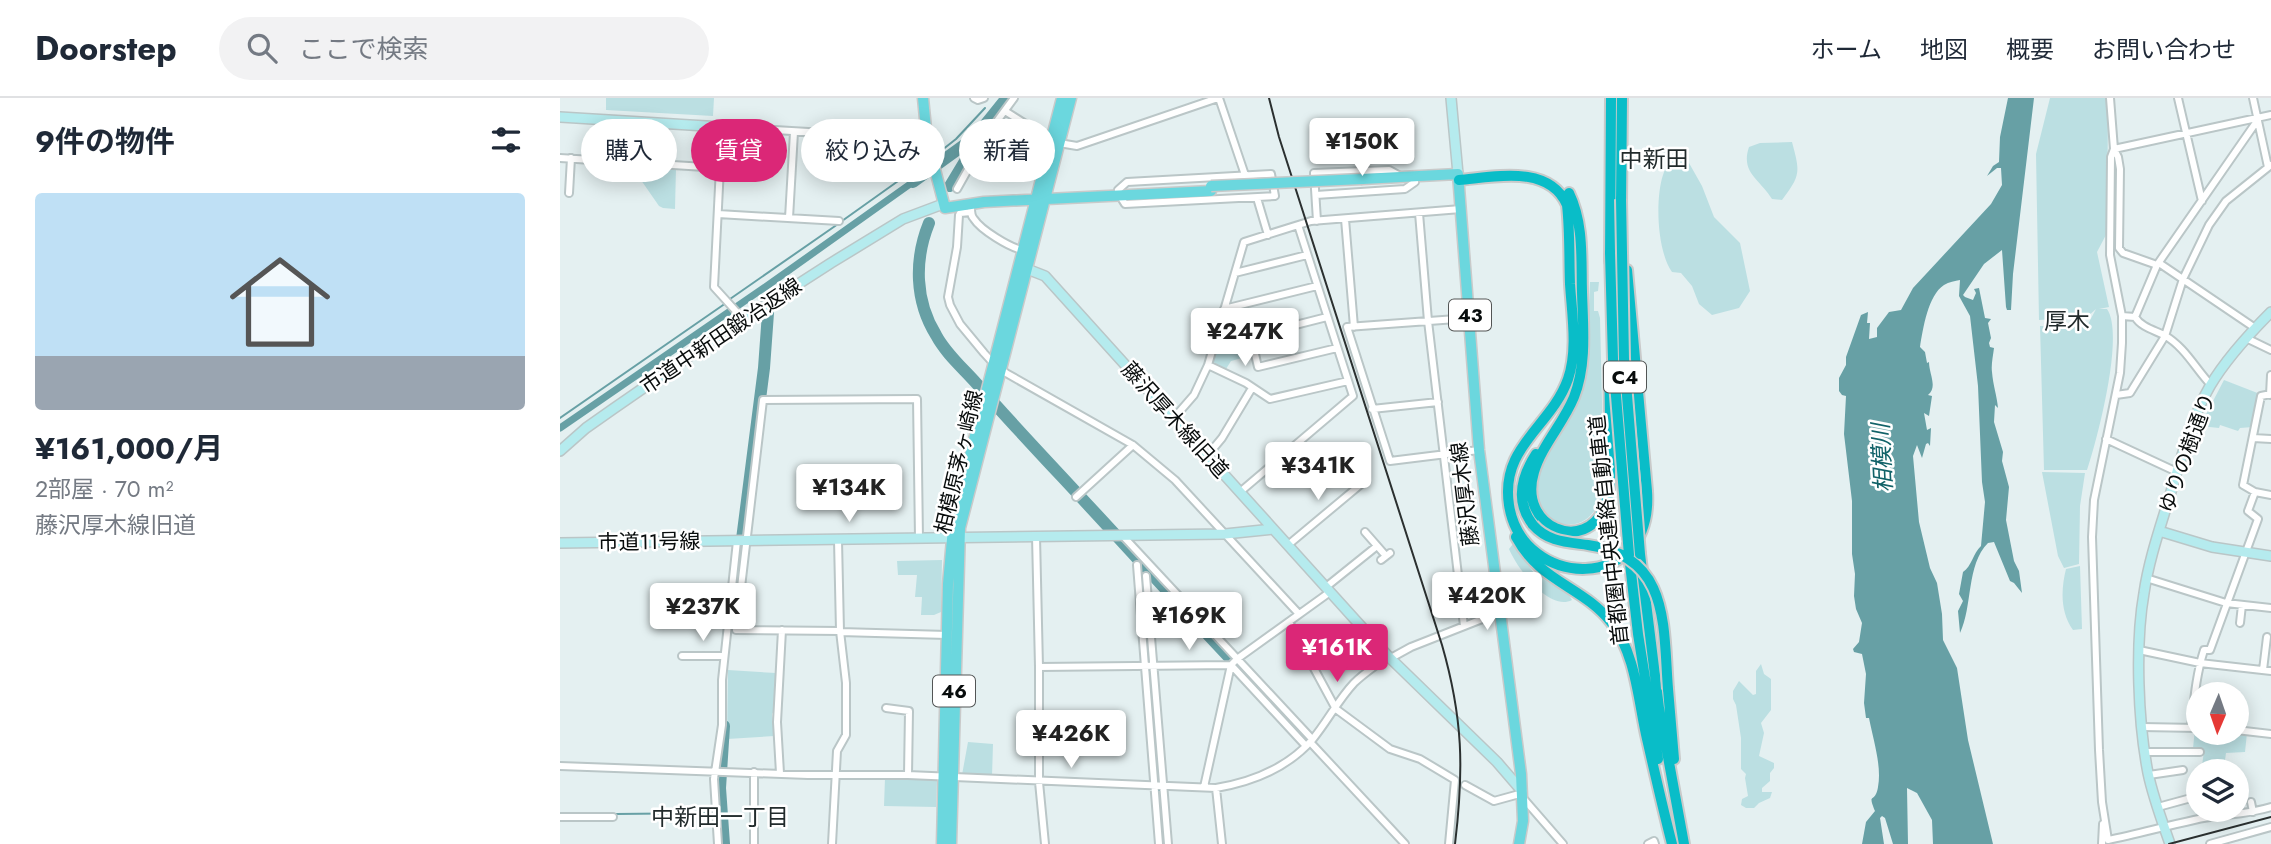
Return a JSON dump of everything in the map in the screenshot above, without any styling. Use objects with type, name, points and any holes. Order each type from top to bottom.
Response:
[{"type":"highway","name":"首都圏中央連絡自動車道","points":[[1611,98],[1610,253],[1618,440],[1628,545],[1647,664]]},
{"type":"highway","name":"首都圏中央連絡自動車道","points":[[1622,98],[1622,280],[1626,386],[1647,664]]},
{"type":"highway","points":[[1459,177],[1502,171],[1537,172],[1558,181],[1568,191],[1573,202],[1581,239],[1583,342],[1580,378],[1568,410],[1536,466],[1532,483],[1534,506],[1545,522],[1564,531],[1585,528],[1597,520],[1604,509],[1609,487],[1610,253]]},
{"type":"highway","points":[[1459,177],[1538,179],[1557,189],[1567,205],[1573,343],[1571,369],[1559,397],[1516,455],[1510,474],[1509,515],[1518,541],[1534,563],[1596,607],[1611,622],[1622,641],[1633,672],[1672,844]]},
{"type":"highway","points":[[1508,492],[1511,513],[1527,543],[1557,564],[1576,569],[1603,567],[1626,554],[1641,535],[1647,509],[1621,199]]},
{"type":"highway","points":[[1568,410],[1533,458],[1523,481],[1522,502],[1526,515],[1542,534],[1554,540],[1619,552],[1643,571],[1657,592],[1663,626],[1674,763],[1686,844]]},
{"type":"highway","name":"C4","points":[[1647,664],[1672,844]]},
{"type":"highway","name":"C4","points":[[1647,664],[1686,844]]},
{"type":"main road","points":[[923,98],[925,119]]},
{"type":"main road","name":"相模原茅ヶ崎線","points":[[1055,141],[1062,98]]},
{"type":"main road","name":"相模原茅ヶ崎線","points":[[1055,141],[1071,98]]},
{"type":"main road","points":[[944,206],[973,199],[1459,177]]},
{"type":"main road","points":[[1362,182],[1415,183],[1459,177]]},
{"type":"main road","name":"藤沢厚木線","points":[[1459,177],[1479,450],[1523,794],[1523,821],[1519,844]]},
{"type":"main road","points":[[938,182],[944,206]]},
{"type":"main road","name":"相模原茅ヶ崎線","points":[[942,844],[948,777],[956,507],[1027,269],[1045,182]]},
{"type":"main road","points":[[944,206],[971,207],[1041,196]]},
{"type":"main road","name":"相模原茅ヶ崎線","points":[[998,366],[1022,250],[1041,196]]},
{"type":"main road","name":"相模原茅ヶ崎線","points":[[951,844],[947,635],[955,537]]},
{"type":"street","points":[[974,98],[984,98]]},
{"type":"street","points":[[957,188],[972,160],[1014,98]]},
{"type":"street","points":[[1055,141],[1077,146],[1219,98],[1245,175]]},
{"type":"street","points":[[1451,98],[1459,177]]},
{"type":"street","points":[[2110,98],[2114,149],[2111,157],[2110,255],[2122,316],[2121,363],[2094,500],[2092,537],[2099,750],[2108,840],[2196,819],[2271,807]]},
{"type":"street","points":[[2178,98],[2202,201]]},
{"type":"street","points":[[2116,395],[2130,393],[2165,336],[2183,279],[2209,225],[2226,201],[2269,166],[2253,98]]},
{"type":"street","points":[[1005,111],[1018,119]]},
{"type":"street","points":[[2114,149],[2271,115]]},
{"type":"street","points":[[560,117],[594,119]]},
{"type":"street","points":[[2135,317],[2159,264],[2257,119]]},
{"type":"street","points":[[787,132],[801,132]]},
{"type":"street","points":[[789,218],[794,132]]},
{"type":"street","points":[[2114,149],[2120,169],[2119,248],[2123,253],[2159,264],[2255,328]]},
{"type":"street","points":[[560,158],[581,159]]},
{"type":"street","points":[[569,193],[571,158]]},
{"type":"street","points":[[1317,221],[1314,173],[1389,170],[1402,178]]},
{"type":"street","points":[[1273,175],[1275,196],[1125,204],[1119,193],[1127,182],[1273,175]]},
{"type":"street","points":[[720,182],[714,287],[740,316]]},
{"type":"street","points":[[1316,195],[1405,189],[1415,183]]},
{"type":"street","points":[[1257,198],[1268,235]]},
{"type":"street","name":"市道中新田鍛冶返線","points":[[560,451],[586,428],[740,316],[913,214],[944,206]]},
{"type":"street","points":[[1022,250],[1009,246],[972,218],[971,207],[959,215],[957,247],[948,298],[960,324],[984,354],[998,366],[1133,445],[1175,480],[1299,614]]},
{"type":"street","points":[[1174,418],[1194,394],[1208,365],[1244,242],[1317,221],[1461,209]]},
{"type":"street","points":[[1419,213],[1428,321],[1464,626]]},
{"type":"street","points":[[718,214],[839,220]]},
{"type":"street","points":[[1345,219],[1354,327]]},
{"type":"street","points":[[1240,492],[1353,396],[1297,225]]},
{"type":"street","points":[[1235,273],[1307,255]]},
{"type":"street","name":"藤沢厚木線旧道","points":[[1027,269],[1045,276],[1328,590],[1390,657],[1497,762],[1523,794]]},
{"type":"street","points":[[1224,309],[1317,286]]},
{"type":"street","name":"ゆりの樹通り","points":[[2170,844],[2149,775],[2145,752],[2139,650],[2146,578],[2177,472],[2199,410],[2211,385],[2246,338],[2271,312]]},
{"type":"street","points":[[2122,316],[2135,317],[2140,323],[2165,336],[2186,352],[2196,369],[2211,385]]},
{"type":"street","points":[[1213,346],[1327,317]]},
{"type":"street","points":[[1470,318],[1347,327],[1390,461],[1479,450]]},
{"type":"street","points":[[1251,337],[1258,367],[1337,348]]},
{"type":"street","points":[[2246,338],[2271,350]]},
{"type":"street","points":[[1208,365],[1270,399],[1348,381]]},
{"type":"street","points":[[2271,375],[2270,395],[2261,396],[2243,485],[2255,492],[2271,495]]},
{"type":"street","points":[[1208,456],[1252,388]]},
{"type":"street","points":[[718,844],[715,808],[724,656],[763,400],[917,399],[919,538]]},
{"type":"street","points":[[1372,409],[1438,402]]},
{"type":"street","points":[[2253,438],[2271,439]]},
{"type":"street","points":[[2106,439],[2177,472]]},
{"type":"street","points":[[1078,495],[1133,445]]},
{"type":"street","points":[[1288,545],[1366,480]]},
{"type":"street","points":[[2196,682],[2204,650],[2210,650],[2258,519],[2248,511],[2255,492]]},
{"type":"street","name":"市道11号線","points":[[560,543],[1225,534],[1273,528]]},
{"type":"street","points":[[1365,531],[1386,556]]},
{"type":"street","points":[[2159,531],[2212,547],[2271,555]]},
{"type":"street","points":[[1118,535],[1405,844]]},
{"type":"street","points":[[1036,536],[1040,667],[1039,782],[1045,844]]},
{"type":"street","points":[[832,844],[837,751],[846,735],[846,683],[840,632],[838,540]]},
{"type":"street","points":[[742,541],[736,630],[947,635]]},
{"type":"street","points":[[1040,667],[1149,667],[1234,662],[1299,614],[1377,546]]},
{"type":"street","points":[[1137,565],[1159,786],[1168,844]]},
{"type":"street","points":[[1146,576],[1149,667]]},
{"type":"street","points":[[2146,578],[2226,603],[2271,608]]},
{"type":"street","points":[[2240,623],[2242,605]]},
{"type":"street","points":[[560,766],[908,775],[1216,788],[1247,781],[1286,762],[1310,742],[1356,681],[1390,657],[1500,612]]},
{"type":"street","points":[[1289,622],[1336,709],[1390,749],[1420,759],[1455,780],[1450,844]]},
{"type":"street","points":[[780,773],[777,722],[782,630]]},
{"type":"street","points":[[2139,650],[2200,663],[2267,670],[2267,637]]},
{"type":"street","points":[[682,656],[693,659],[724,656]]},
{"type":"street","points":[[1204,787],[1234,662]]},
{"type":"street","points":[[886,708],[909,711],[908,775]]},
{"type":"street","points":[[2143,727],[2186,727]]},
{"type":"street","points":[[2249,731],[2271,734]]},
{"type":"street","points":[[2145,752],[2200,752]]},
{"type":"street","points":[[2149,775],[2183,770]]},
{"type":"street","points":[[754,772],[754,844]]},
{"type":"street","points":[[1465,785],[1494,801],[1523,794],[1563,844]]},
{"type":"street","points":[[1159,786],[1159,844]]},
{"type":"street","points":[[1216,788],[1222,844]]},
{"type":"street","points":[[2158,807],[2186,799]]},
{"type":"street","points":[[2251,802],[2253,812]]},
{"type":"street","points":[[560,817],[613,817]]},
{"type":"street","points":[[2102,844],[2105,820]]},
{"type":"street","points":[[2210,844],[2271,827]]},
{"type":"street","points":[[1392,844],[1399,838]]},
{"type":"street","points":[[1648,844],[1654,841],[1655,844]]},
{"type":"shaded area","points":[[606,98],[714,98],[713,116],[606,110]]},
{"type":"shaded area","points":[[2050,98],[2107,98],[2108,108],[2107,233],[2097,252],[2109,307],[2099,309],[2107,309],[2112,322],[2113,341],[2108,388],[2087,470],[2044,470],[2040,326],[2087,326],[2096,309],[2087,317],[2039,320],[2036,154]]},
{"type":"shaded area","points":[[1792,142],[1797,167],[1796,179],[1782,200],[1772,199],[1749,170],[1749,147],[1760,143]]},
{"type":"shaded area","points":[[1673,155],[1689,163],[1702,186],[1714,217],[1740,243],[1750,291],[1739,308],[1712,315],[1699,304],[1692,286],[1681,273],[1672,272],[1667,263],[1660,238],[1659,197],[1663,175]]},
{"type":"shaded area","points":[[642,182],[676,182],[675,209],[659,206]]},
{"type":"shaded area","points":[[1590,282],[1599,282],[1598,291],[1594,292],[1594,311],[1598,311],[1600,318],[1604,486],[1600,501],[1592,514],[1580,523],[1564,524],[1551,520],[1541,510],[1537,496],[1537,476],[1587,352]]},
{"type":"shaded area","points":[[1250,341],[1253,355],[1231,361],[1226,369],[1213,362],[1218,348]]},
{"type":"shaded area","points":[[2224,380],[2260,394],[2253,427],[2240,428],[2238,431],[2220,425],[2219,428],[2200,426]]},
{"type":"shaded area","points":[[2042,472],[2085,473],[2080,506],[2079,564],[2064,568],[2058,556]]},
{"type":"shaded area","points":[[1513,544],[1534,573],[1569,595],[1572,600],[1554,600],[1535,586],[1513,557],[1509,549]]},
{"type":"shaded area","points":[[942,560],[941,612],[921,615],[922,597],[915,597],[917,575],[898,575],[897,561]]},
{"type":"shaded area","points":[[2080,566],[2082,629],[2073,630],[2064,608],[2063,584],[2066,569]]},
{"type":"shaded area","points":[[1761,664],[1764,674],[1771,679],[1771,710],[1761,723],[1764,733],[1759,756],[1774,763],[1770,781],[1762,788],[1762,792],[1772,792],[1770,798],[1754,808],[1746,808],[1741,805],[1742,799],[1748,796],[1746,774],[1741,769],[1741,738],[1733,691],[1739,681],[1753,695],[1756,694],[1756,671]]},
{"type":"shaded area","points":[[728,670],[776,673],[772,714],[774,736],[727,739]]},
{"type":"shaded area","points":[[968,742],[993,744],[992,776],[962,775]]},
{"type":"shaded area","points":[[2246,746],[2245,752],[2226,753],[2225,759],[2203,759],[2204,751],[2193,748]]},
{"type":"shaded area","points":[[885,778],[937,780],[936,807],[884,806]]},
{"type":"water","points":[[999,98],[1011,98],[997,119],[982,119]]},
{"type":"water","name":"相模川","points":[[2008,98],[2034,98],[2011,310],[2006,307],[2002,250],[1984,264],[1963,295],[1973,300],[1976,293],[1974,289],[1979,288],[1985,318],[1991,319],[1988,323],[1991,338],[1989,343],[1990,347],[1994,348],[1992,369],[1998,408],[1995,405],[1994,422],[2009,487],[2006,520],[2022,593],[2010,581],[1994,542],[1988,543],[1976,563],[1960,633],[1958,611],[1963,601],[1959,594],[1963,572],[1981,546],[1985,502],[1978,386],[1970,316],[1959,296],[1960,280],[1946,284],[1938,290],[1927,313],[1920,347],[1925,352],[1927,363],[1929,362],[1933,384],[1928,395],[1932,396],[1929,416],[1924,413],[1927,430],[1931,428],[1930,446],[1926,444],[1922,458],[1917,445],[1913,456],[1919,522],[1930,568],[1937,583],[1943,640],[1957,668],[1968,740],[1993,844],[1933,844],[1932,820],[1917,793],[1907,788],[1908,844],[1893,844],[1882,816],[1880,818],[1884,844],[1862,844],[1866,822],[1875,811],[1872,799],[1877,792],[1879,770],[1869,718],[1866,718],[1866,674],[1862,654],[1854,652],[1853,649],[1859,642],[1862,623],[1854,596],[1852,501],[1844,434],[1846,396],[1839,391],[1839,378],[1846,365],[1846,357],[1861,315],[1868,312],[1869,339],[1877,337],[1877,328],[1889,312],[1901,310],[1913,288],[1991,204],[2002,185],[2001,168],[1987,176],[1999,162],[2000,137]]},
{"type":"waterway","points":[[945,148],[985,108]]},
{"type":"waterway","points":[[945,159],[959,149]]},
{"type":"waterway","points":[[950,186],[959,171]]},
{"type":"waterway","points":[[842,221],[897,182]]},
{"type":"waterway","points":[[560,428],[913,182]]},
{"type":"waterway","points":[[929,223],[921,251],[919,280],[924,308],[940,342],[1306,738]]},
{"type":"waterway","points":[[730,299],[838,224]]},
{"type":"waterway","points":[[560,418],[726,303]]},
{"type":"waterway","points":[[732,617],[764,368],[768,313]]},
{"type":"waterway","points":[[1140,560],[1158,784]]},
{"type":"waterway","points":[[724,726],[720,788],[724,844]]},
{"type":"waterway","points":[[1159,789],[1164,844]]},
{"type":"waterway","points":[[616,814],[712,813]]},
{"type":"railway","points":[[1269,98],[1279,137],[1449,671],[1460,744],[1460,792],[1455,844]]},
{"type":"railway","points":[[2169,844],[2271,817]]},
{"type":"district","name":"中新田","points":[[1654,159]]},
{"type":"district","name":"厚木","points":[[2067,321]]},
{"type":"district","name":"中新田一丁目","points":[[720,817]]}]
